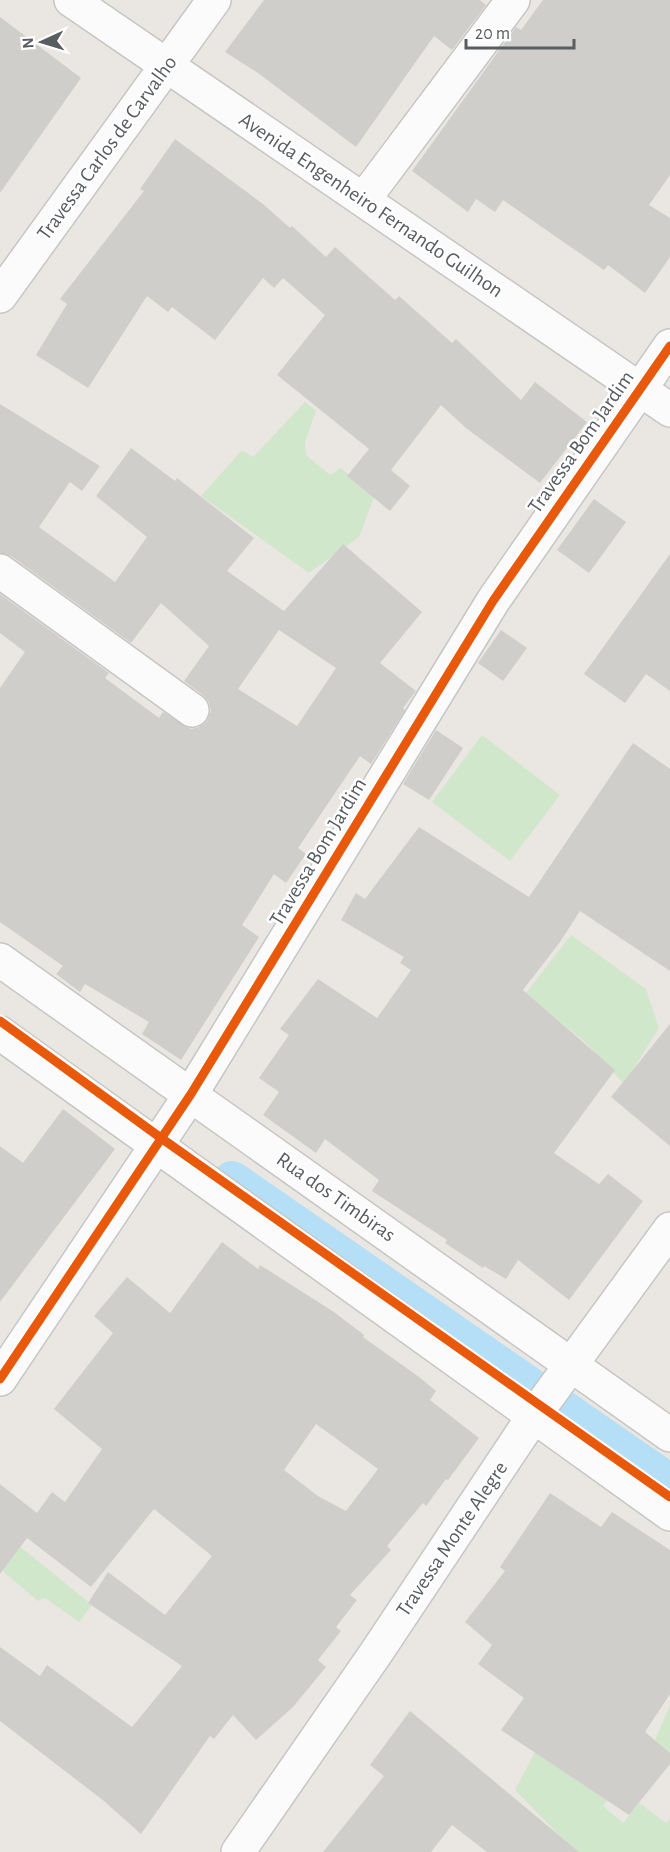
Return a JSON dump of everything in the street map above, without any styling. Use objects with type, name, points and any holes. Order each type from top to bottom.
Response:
[{"type":"street","name":"Avenida Engenheiro Fernando Guilhon","points":[[71,0],[670,410]]},
{"type":"street","name":"Travessa Carlos de Carvalho","points":[[0,296],[214,0]]},
{"type":"street","points":[[364,199],[513,0]]},
{"type":"street","name":"Travessa Bom Jardim","points":[[0,1378],[186,1102],[493,601],[670,346]]},
{"type":"street","points":[[0,571],[192,710]]},
{"type":"street","name":"Rua dos Timbiras","points":[[0,960],[186,1102],[572,1364],[670,1435]]},
{"type":"street","points":[[0,1033],[670,1514]]},
{"type":"street","name":"Travessa Monte Alegre","points":[[237,1852],[376,1653],[533,1417],[670,1229]]},
{"type":"green space","points":[[305,402],[316,411],[305,442],[306,455],[330,475],[341,468],[374,497],[359,537],[309,573],[201,496],[242,450],[253,457]]},
{"type":"green space","points":[[482,735],[560,795],[510,861],[432,802]]},
{"type":"green space","points":[[571,935],[646,989],[659,1028],[624,1084],[587,1044],[526,993]]},
{"type":"green space","points":[[0,1530],[92,1605],[79,1622],[45,1598],[38,1601],[0,1569]]},
{"type":"green space","points":[[670,1705],[670,1754],[655,1740]]},
{"type":"green space","points":[[535,1752],[625,1777],[603,1806],[623,1823],[639,1803],[666,1823],[670,1819],[670,1852],[549,1852],[561,1837],[515,1790]]},
{"type":"building","points":[[264,0],[480,0],[486,5],[452,50],[434,36],[356,147],[258,73],[225,52]]},
{"type":"building","points":[[543,0],[670,0],[670,175],[649,205],[670,218],[670,257],[645,293],[608,265],[604,270],[503,200],[495,212],[476,199],[468,212],[412,171],[516,27],[521,30]]},
{"type":"building","points":[[0,17],[81,78],[0,193]]},
{"type":"building","points":[[175,139],[263,204],[290,228],[292,226],[326,257],[335,247],[395,300],[399,296],[452,343],[456,339],[521,400],[535,382],[587,422],[540,483],[466,428],[441,405],[391,470],[410,486],[390,511],[347,476],[369,449],[277,375],[325,315],[283,278],[274,288],[263,278],[215,340],[172,307],[168,312],[147,296],[88,388],[36,355],[67,304],[60,299],[144,191],[140,189]]},
{"type":"building","points":[[0,404],[100,466],[82,491],[70,482],[39,527],[115,582],[147,537],[96,496],[131,448],[175,481],[177,478],[254,538],[227,571],[284,611],[343,544],[422,612],[380,663],[416,691],[403,708],[405,710],[371,764],[360,756],[298,848],[306,854],[286,883],[274,874],[242,925],[259,937],[181,1060],[142,1034],[149,1022],[85,984],[80,992],[56,974],[63,966],[0,922],[0,688],[25,652],[0,633],[0,594],[109,673],[105,678],[159,718],[163,712],[191,729],[207,721],[211,711],[209,702],[203,695],[184,681],[209,646],[161,603],[131,643],[11,556],[0,553]],"holes":[[[279,630],[336,668],[297,726],[238,689]]]},
{"type":"building","points":[[594,499],[626,522],[589,573],[557,550]]},
{"type":"building","points":[[670,554],[670,691],[646,674],[625,703],[584,674]]},
{"type":"building","points":[[501,630],[527,648],[503,681],[478,663]]},
{"type":"building","points":[[436,730],[463,748],[429,800],[403,784]]},
{"type":"building","points":[[633,743],[670,769],[670,971],[580,911],[560,942],[523,990],[615,1070],[554,1153],[599,1184],[608,1174],[643,1201],[569,1300],[518,1260],[506,1279],[484,1266],[483,1268],[445,1243],[447,1240],[372,1191],[379,1180],[325,1139],[316,1153],[263,1115],[279,1092],[259,1078],[289,1035],[280,1029],[318,979],[377,1018],[411,970],[400,963],[404,957],[341,920],[356,893],[365,899],[419,827],[529,897]]},
{"type":"building","points":[[670,1024],[670,1146],[611,1097]]},
{"type":"building","points":[[63,1109],[115,1149],[0,1302],[0,1146],[23,1163]]},
{"type":"building","points":[[222,1242],[258,1269],[260,1265],[334,1312],[364,1335],[363,1337],[436,1391],[430,1400],[479,1438],[426,1506],[423,1503],[387,1546],[391,1550],[350,1595],[357,1600],[336,1627],[341,1631],[318,1660],[326,1667],[293,1707],[256,1740],[233,1715],[214,1739],[210,1736],[141,1834],[104,1801],[0,1721],[0,1647],[40,1676],[47,1665],[132,1727],[182,1666],[88,1603],[108,1572],[165,1615],[212,1556],[154,1509],[91,1587],[27,1538],[0,1574],[0,1484],[37,1513],[52,1492],[65,1502],[102,1449],[54,1409],[113,1333],[94,1316],[127,1277],[170,1313]],"holes":[[[316,1424],[378,1469],[346,1511],[318,1496],[284,1470]]]},
{"type":"building","points":[[550,1493],[601,1527],[612,1512],[670,1550],[670,1694],[645,1732],[670,1753],[670,1764],[629,1815],[501,1730],[524,1698],[478,1664],[492,1645],[465,1622],[505,1571],[500,1567]]},
{"type":"building","points":[[410,1711],[579,1852],[487,1852],[452,1825],[431,1852],[323,1852],[384,1776],[370,1765]]},
{"type":"waterway","points":[[232,1180],[670,1483]]},
{"type":"cycle path","points":[[0,1379],[191,1094],[493,601],[670,346]]},
{"type":"cycle path","points":[[0,1021],[161,1138],[670,1497]]}]
